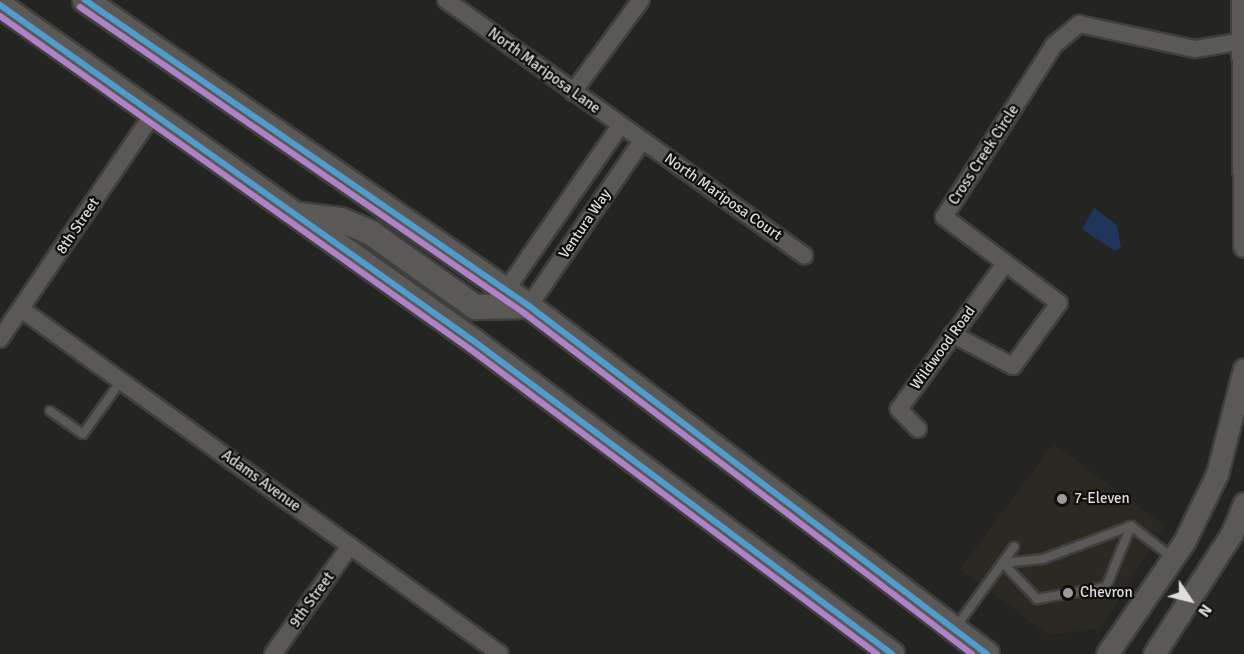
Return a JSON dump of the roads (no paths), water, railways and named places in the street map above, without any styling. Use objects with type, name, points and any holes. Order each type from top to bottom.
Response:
[{"type":"main road","points":[[85,0],[192,77],[529,306],[987,654]]},
{"type":"main road","points":[[0,5],[297,215],[892,654]]},
{"type":"main road","points":[[297,215],[341,220],[371,233],[475,307],[529,306]]},
{"type":"street","name":"North Mariposa Lane","points":[[446,0],[642,141]]},
{"type":"street","points":[[573,92],[642,0]]},
{"type":"street","points":[[1242,0],[1244,246]]},
{"type":"street","name":"Cross Creek Circle","points":[[951,334],[1013,366],[1059,303],[1004,265],[944,217],[1054,45],[1079,24],[1195,49],[1243,41]]},
{"type":"street","name":"8th Street","points":[[0,339],[154,112]]},
{"type":"street","name":"Ventura Way","points":[[506,290],[620,126]]},
{"type":"street","name":"Ventura Way","points":[[529,306],[642,141]]},
{"type":"street","name":"North Mariposa Court","points":[[642,141],[804,255]]},
{"type":"street","name":"Wildwood Road","points":[[918,429],[899,409],[951,334],[1004,265]]},
{"type":"street","name":"Adams Avenue","points":[[21,309],[500,654]]},
{"type":"street","points":[[1107,654],[1173,558],[1217,474],[1244,369]]},
{"type":"street","points":[[1154,654],[1232,533],[1244,503]]},
{"type":"street","name":"9th Street","points":[[273,654],[350,546]]},
{"type":"lane","points":[[50,411],[83,434],[121,381]]},
{"type":"lane","points":[[1003,563],[1043,559],[1131,526]]},
{"type":"lane","points":[[1003,563],[1037,599],[1106,587],[1131,526]]},
{"type":"lane","points":[[1131,526],[1173,558]]},
{"type":"lane","points":[[954,630],[1014,547]]},
{"type":"water","points":[[1094,208],[1117,225],[1121,248],[1115,251],[1082,229]]},
{"type":"place","name":"7-Eleven","points":[[1062,499]]},
{"type":"place","name":"Chevron","points":[[1068,593]]}]
